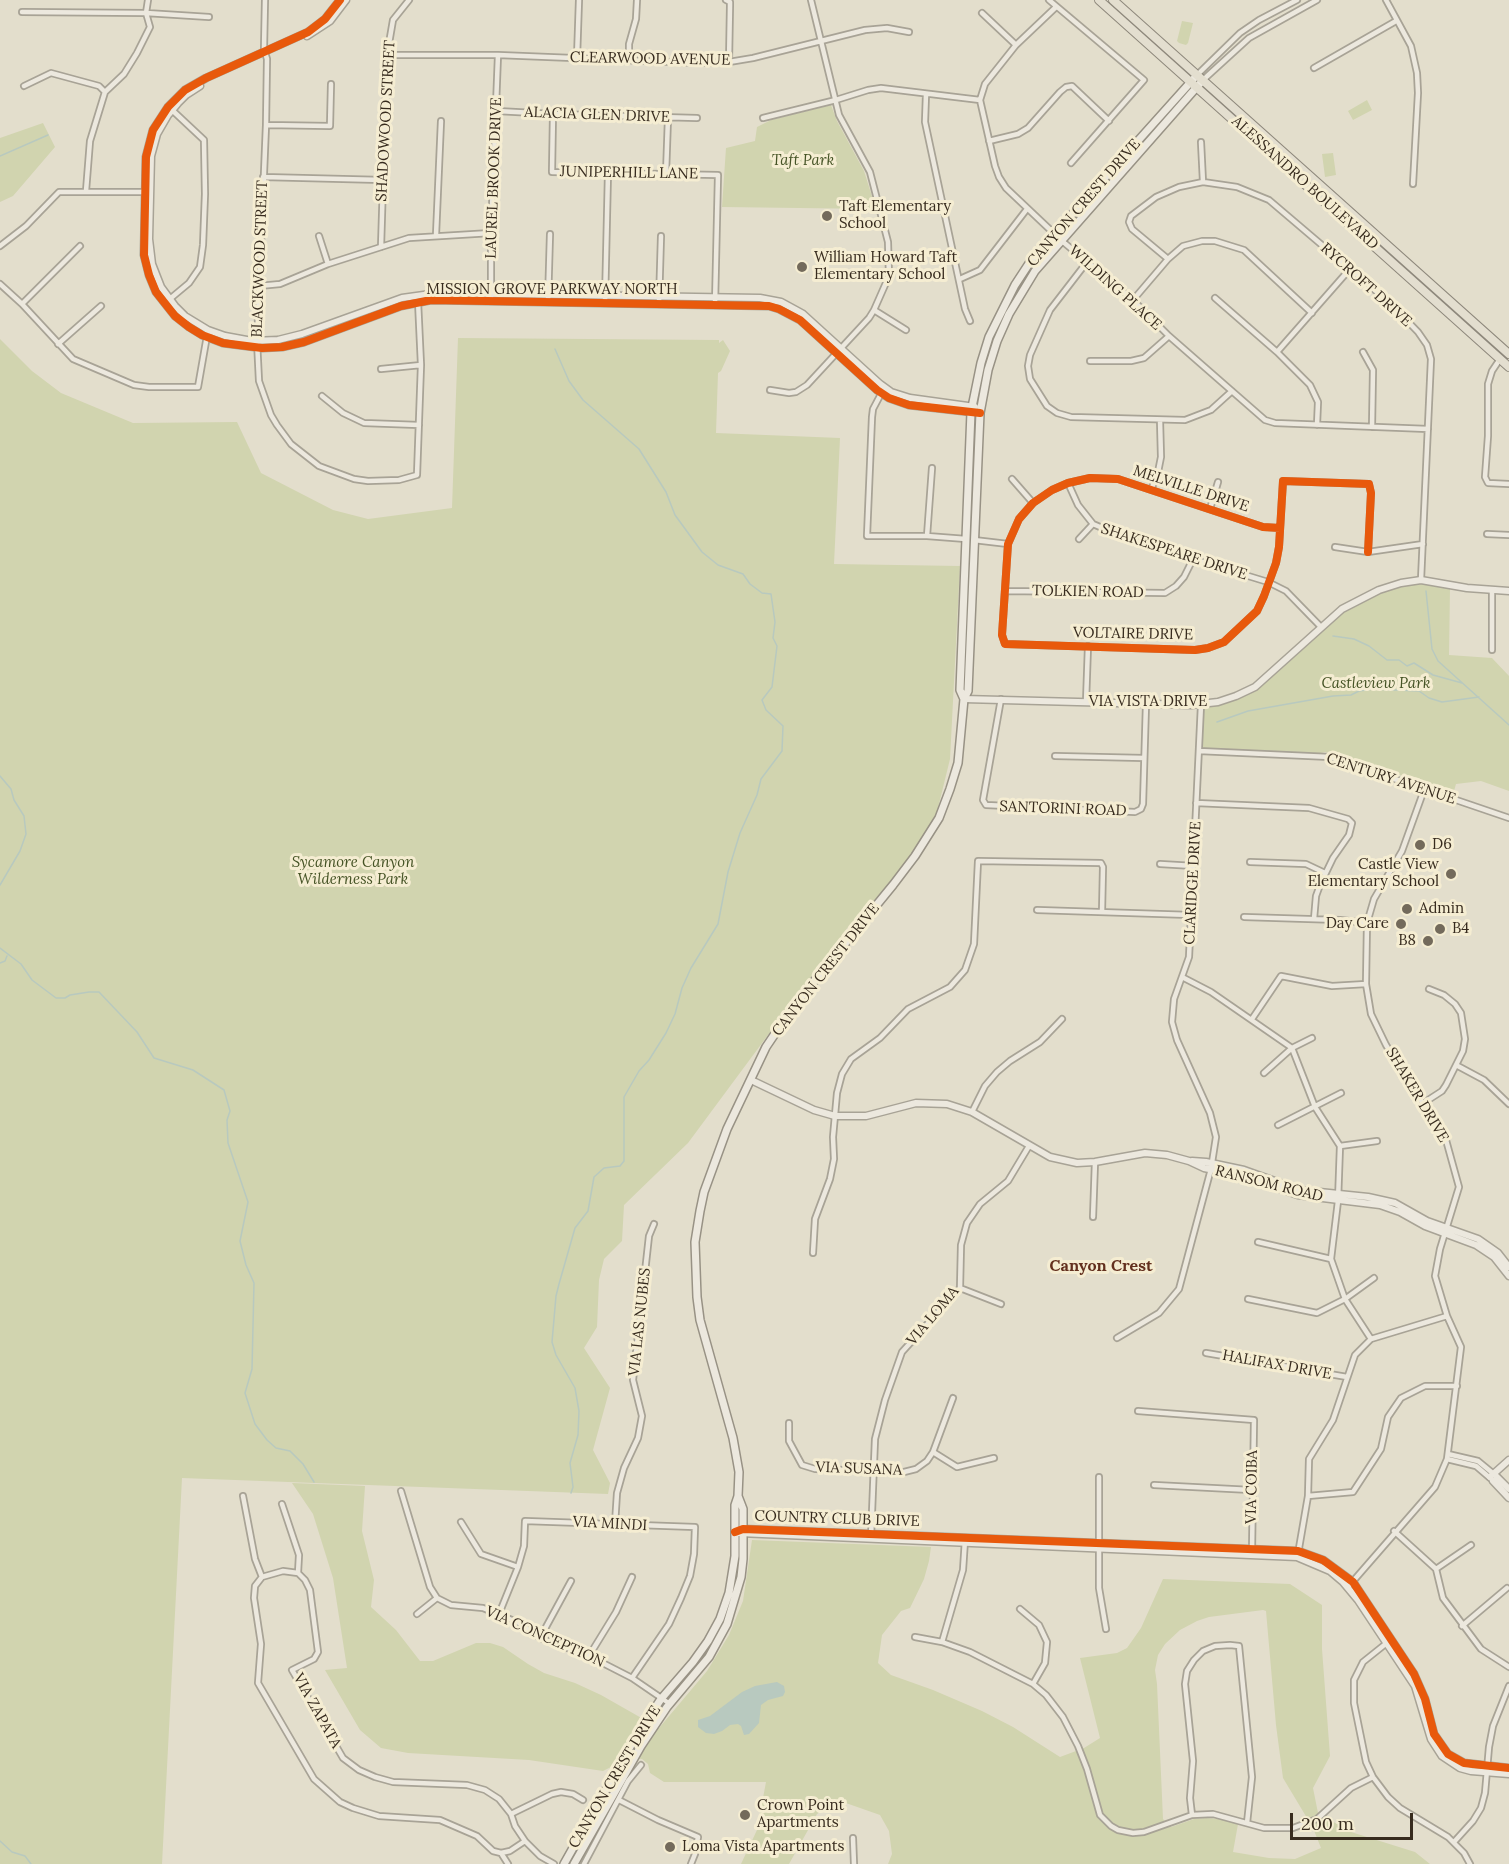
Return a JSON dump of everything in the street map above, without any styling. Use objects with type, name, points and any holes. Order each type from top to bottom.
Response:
[{"type":"main road","name":"ALESSANDRO BOULEVARD","points":[[1099,0],[1197,81],[1509,354]]},
{"type":"main road","name":"ALESSANDRO BOULEVARD","points":[[1113,0],[1197,81],[1509,367]]},
{"type":"main road","name":"CANYON CREST DRIVE","points":[[964,699],[960,690],[971,410],[989,337],[1021,277],[1054,233],[1197,81]]},
{"type":"main road","name":"CANYON CREST DRIVE","points":[[574,1864],[641,1746],[670,1704],[709,1657],[727,1624],[741,1577],[741,1532],[735,1505],[738,1496],[739,1472],[700,1320],[697,1297],[695,1242],[704,1192],[727,1129],[766,1047],[794,1007],[893,885],[939,818],[958,763],[964,699],[968,691],[981,411],[988,370],[1009,314],[1035,271],[1197,81]]},
{"type":"main road","name":"CANYON CREST DRIVE","points":[[564,1864],[634,1738],[661,1699],[703,1649],[720,1618],[734,1574],[741,1532]]},
{"type":"street","points":[[86,191],[90,141],[105,92],[124,74],[150,27],[146,13],[148,0]]},
{"type":"street","name":"BLACKWOOD STREET","points":[[265,0],[266,125],[257,344],[260,381],[271,415],[291,444],[308,459],[330,471],[368,481],[399,480],[417,475],[418,425]]},
{"type":"street","name":"MISSION GROVE PARKWAY NORTH","points":[[265,54],[317,26],[332,12],[340,0]]},
{"type":"street","name":"MISSION GROVE PARKWAY NORTH","points":[[346,0],[338,13],[322,28],[193,85],[158,121],[146,158],[148,192],[143,245],[152,284],[181,322],[236,346],[257,344],[282,347],[304,342],[417,299],[491,297],[715,301],[760,306],[779,309],[800,320],[883,390],[910,398],[981,411]]},
{"type":"street","name":"SHADOWOOD STREET","points":[[381,247],[387,55],[393,20],[409,0]]},
{"type":"street","points":[[577,58],[579,0]]},
{"type":"street","points":[[629,60],[629,44],[636,19],[637,0]]},
{"type":"street","points":[[726,0],[730,2],[729,62]]},
{"type":"street","points":[[770,390],[789,393],[800,390],[839,351],[874,310],[889,276],[888,242],[870,172],[845,127],[811,0]]},
{"type":"street","points":[[1049,0],[1143,80],[1071,163]]},
{"type":"street","points":[[1197,81],[1240,33],[1297,0]]},
{"type":"street","points":[[1197,81],[1249,38],[1317,0]]},
{"type":"street","points":[[1386,0],[1411,46],[1417,73],[1413,184]]},
{"type":"street","points":[[763,118],[881,88],[980,100],[984,84],[1016,45],[1056,7]]},
{"type":"street","points":[[22,12],[146,13],[209,17]]},
{"type":"street","points":[[982,14],[1016,45]]},
{"type":"street","points":[[1314,68],[1396,21]]},
{"type":"street","name":"CLEARWOOD AVENUE","points":[[387,55],[498,55],[729,62],[865,30],[887,28],[909,32]]},
{"type":"street","name":"LAUREL BROOK DRIVE","points":[[491,297],[491,233],[498,55]]},
{"type":"street","points":[[24,86],[51,73],[99,86],[105,92]]},
{"type":"street","points":[[266,125],[330,126],[331,84]]},
{"type":"street","points":[[989,141],[1018,134],[1028,128],[1060,92],[1072,86],[1109,121]]},
{"type":"street","points":[[926,94],[925,122],[965,309],[970,321]]},
{"type":"street","name":"WILDING PLACE","points":[[980,100],[999,177],[1006,188],[1062,241],[1133,300],[1169,336],[1265,420],[1275,423],[1428,429]]},
{"type":"street","points":[[168,302],[189,282],[200,267],[205,194],[204,140],[170,109]]},
{"type":"street","name":"ALACIA GLEN DRIVE","points":[[497,111],[697,118]]},
{"type":"street","name":"JUNIPERHILL LANE","points":[[553,114],[552,172],[718,175],[715,301]]},
{"type":"street","points":[[666,174],[668,118]]},
{"type":"street","points":[[436,235],[441,121]]},
{"type":"street","points":[[1201,142],[1203,182]]},
{"type":"street","points":[[604,299],[608,173]]},
{"type":"street","points":[[263,177],[383,180]]},
{"type":"street","name":"RYCROFT DRIVE","points":[[1168,259],[1132,229],[1129,222],[1131,216],[1156,197],[1179,187],[1203,182],[1237,187],[1269,200],[1407,319],[1427,345],[1431,359],[1421,580]]},
{"type":"street","points":[[0,246],[26,226],[59,192],[148,192]]},
{"type":"street","points":[[960,279],[980,270],[1028,209]]},
{"type":"street","points":[[260,286],[280,284],[328,264],[409,238],[491,233]]},
{"type":"street","points":[[548,298],[550,234]]},
{"type":"street","points":[[319,236],[328,264]]},
{"type":"street","points":[[659,300],[661,236]]},
{"type":"street","points":[[1133,300],[1168,259],[1183,246],[1202,241],[1215,241],[1244,250],[1312,313]]},
{"type":"street","points":[[22,304],[80,246]]},
{"type":"street","points":[[1087,262],[1050,310],[1033,344],[1028,366],[1030,379],[1047,406],[1057,413],[1071,417],[1185,420],[1211,410],[1232,392]]},
{"type":"street","points":[[1278,352],[1349,270]]},
{"type":"street","points":[[0,284],[22,304],[73,359],[121,381],[149,387],[198,387],[207,333]]},
{"type":"street","points":[[1215,298],[1278,352],[1310,385],[1318,402],[1317,425]]},
{"type":"street","points":[[322,396],[343,413],[364,423],[418,425],[421,365],[417,299]]},
{"type":"street","points":[[58,344],[101,306]]},
{"type":"street","points":[[874,310],[906,330]]},
{"type":"street","points":[[1090,361],[1124,361],[1144,358],[1169,336]]},
{"type":"street","points":[[1363,352],[1373,370],[1372,427]]},
{"type":"street","points":[[1500,359],[1488,384],[1485,477],[1488,483],[1509,484]]},
{"type":"street","points":[[381,369],[421,365]]},
{"type":"street","points":[[883,390],[873,409],[872,417],[867,536],[927,536],[1008,544]]},
{"type":"street","points":[[1151,489],[1157,477],[1161,457],[1160,420]]},
{"type":"street","points":[[927,536],[932,468]]},
{"type":"street","points":[[1012,479],[1033,503]]},
{"type":"street","name":"MELVILLE DRIVE","points":[[1005,644],[1002,635],[1008,544],[1019,519],[1033,503],[1052,490],[1068,483],[1080,479],[1118,479],[1263,527],[1280,528]]},
{"type":"street","name":"VOLTAIRE DRIVE","points":[[1005,644],[1195,650],[1224,642],[1257,611],[1264,596],[1276,563],[1283,481],[1369,484],[1371,493],[1368,552]]},
{"type":"street","points":[[1210,509],[1218,482]]},
{"type":"street","name":"SHAKESPEARE DRIVE","points":[[1068,483],[1078,504],[1093,524],[1130,540],[1192,561],[1268,582],[1286,591],[1321,627]]},
{"type":"street","points":[[1079,538],[1093,524]]},
{"type":"street","points":[[1487,534],[1509,535]]},
{"type":"street","points":[[1335,547],[1368,552],[1423,544]]},
{"type":"street","name":"TOLKIEN ROAD","points":[[1005,591],[1165,593],[1184,577],[1192,561]]},
{"type":"street","name":"VIA VISTA DRIVE","points":[[964,699],[1201,705],[1236,696],[1254,687],[1342,609],[1379,590],[1421,580],[1492,591],[1509,591]]},
{"type":"street","points":[[1492,591],[1492,650]]},
{"type":"street","points":[[1086,702],[1088,646]]},
{"type":"street","name":"SANTORINI ROAD","points":[[1001,699],[983,800],[986,805],[1135,812],[1141,809],[1143,804],[1144,758]]},
{"type":"street","points":[[1055,756],[1144,758],[1146,704]]},
{"type":"street","name":"CLARIDGE DRIVE","points":[[1117,1338],[1159,1313],[1179,1289],[1211,1166],[1216,1137],[1210,1113],[1177,1040],[1172,1022],[1174,999],[1189,957],[1201,705]]},
{"type":"street","name":"CENTURY AVENUE","points":[[1198,751],[1330,757],[1509,818]]},
{"type":"street","name":"SHAKER DRIVE","points":[[1350,1585],[1394,1531],[1435,1487],[1448,1456],[1461,1347],[1447,1316],[1435,1276],[1459,1187],[1446,1140],[1386,1045],[1371,1014],[1366,984],[1367,923],[1374,899],[1402,851],[1424,790]]},
{"type":"street","points":[[1196,803],[1309,808],[1348,819],[1352,823],[1349,835],[1325,873],[1316,896],[1314,919]]},
{"type":"street","points":[[813,1253],[815,1219],[830,1181],[834,1159],[833,1137],[840,1079],[851,1059],[880,1038],[911,1007],[950,987],[967,968],[975,941],[978,861],[1102,864],[1102,912]]},
{"type":"street","points":[[1250,862],[1306,864],[1325,873]]},
{"type":"street","points":[[1160,864],[1194,866]]},
{"type":"street","points":[[1036,910],[1191,915]]},
{"type":"street","points":[[1244,917],[1367,923]]},
{"type":"street","points":[[1252,1020],[1281,976],[1332,986],[1366,984]]},
{"type":"street","points":[[1182,977],[1211,992],[1292,1048],[1315,1107],[1340,1146],[1338,1198],[1331,1259],[1345,1299],[1371,1339]]},
{"type":"street","points":[[1422,1104],[1442,1091],[1463,1051],[1465,1039],[1461,1013],[1455,1004],[1444,995],[1429,989]]},
{"type":"street","points":[[972,1112],[985,1086],[998,1072],[1010,1061],[1040,1042],[1062,1018]]},
{"type":"street","points":[[1264,1073],[1292,1048],[1312,1038]]},
{"type":"street","points":[[1456,1065],[1495,1088],[1509,1104]]},
{"type":"street","name":"RANSOM ROAD","points":[[751,1080],[814,1110],[835,1116],[862,1116],[903,1105],[947,1104],[972,1112],[1050,1157],[1077,1163],[1144,1153],[1167,1155],[1211,1166],[1244,1170],[1300,1190],[1380,1205],[1400,1212],[1418,1223],[1478,1239],[1498,1253],[1509,1267]]},
{"type":"street","points":[[1278,1125],[1341,1093]]},
{"type":"street","points":[[1340,1146],[1377,1141]]},
{"type":"street","name":"VIA LOMA","points":[[871,1537],[875,1439],[885,1400],[902,1352],[960,1288],[961,1245],[969,1218],[980,1204],[1008,1181],[1029,1146]]},
{"type":"street","points":[[1093,1216],[1095,1162]]},
{"type":"street","name":"VIA LAS NUBES","points":[[615,1524],[617,1493],[624,1468],[638,1438],[642,1416],[633,1380],[649,1236],[654,1224]]},
{"type":"street","name":"RANSOM ROAD","points":[[1446,1231],[1486,1250],[1509,1276]]},
{"type":"street","points":[[1258,1242],[1331,1259]]},
{"type":"street","points":[[1248,1299],[1317,1313],[1345,1299],[1374,1278]]},
{"type":"street","points":[[960,1288],[1001,1304]]},
{"type":"street","points":[[1298,1554],[1308,1496],[1309,1459],[1333,1420],[1355,1355],[1371,1339],[1447,1316]]},
{"type":"street","name":"HALIFAX DRIVE","points":[[1206,1353],[1347,1377]]},
{"type":"street","points":[[1308,1496],[1353,1492],[1381,1449],[1388,1417],[1401,1398],[1425,1386],[1457,1386]]},
{"type":"street","name":"VIA SUSANA","points":[[789,1423],[789,1442],[802,1465],[815,1469],[904,1472],[916,1469],[927,1461],[933,1452],[954,1398]]},
{"type":"street","name":"VIA COIBA","points":[[1138,1411],[1254,1420],[1251,1490],[1252,1551]]},
{"type":"street","points":[[933,1452],[957,1467],[994,1458]]},
{"type":"street","points":[[1448,1456],[1471,1458],[1485,1465],[1509,1498]]},
{"type":"street","points":[[1498,1480],[1509,1460]]},
{"type":"street","points":[[1099,1477],[1099,1588],[1106,1629]]},
{"type":"street","points":[[1498,1480],[1509,1489]]},
{"type":"street","points":[[1154,1485],[1251,1490]]},
{"type":"street","points":[[401,1491],[429,1587],[437,1598],[417,1614]]},
{"type":"street","points":[[243,1496],[255,1559],[262,1576]]},
{"type":"street","name":"VIA ZAPATA","points":[[282,1504],[299,1554],[298,1573],[310,1590],[318,1652],[314,1659],[292,1670],[343,1758],[359,1770],[393,1782],[467,1785],[485,1790],[499,1799],[511,1814],[515,1826],[525,1841],[540,1856],[554,1864]]},
{"type":"street","name":"VIA MINDI","points":[[518,1567],[524,1546],[525,1521],[695,1527],[690,1576],[681,1598],[669,1624],[632,1678]]},
{"type":"street","points":[[461,1522],[480,1554],[518,1567],[498,1614]]},
{"type":"street","points":[[1394,1531],[1436,1569],[1443,1598],[1481,1649],[1509,1667]]},
{"type":"street","name":"COUNTRY CLUB DRIVE","points":[[741,1532],[1252,1551],[1298,1554],[1323,1560],[1350,1585],[1420,1686],[1438,1743],[1456,1760],[1509,1774]]},
{"type":"street","points":[[942,1642],[963,1570],[965,1541]]},
{"type":"street","points":[[1436,1569],[1471,1545]]},
{"type":"street","points":[[298,1573],[283,1571],[262,1576],[255,1586],[254,1598],[261,1644],[258,1683],[314,1779],[340,1802],[353,1808],[379,1816],[440,1820],[477,1836],[493,1851],[501,1853],[510,1851],[525,1841]]},
{"type":"street","points":[[589,1656],[616,1612],[632,1577]]},
{"type":"street","points":[[540,1638],[571,1581]]},
{"type":"street","points":[[1462,1626],[1507,1588]]},
{"type":"street","name":"VIA CONCEPTION","points":[[437,1598],[451,1605],[483,1608],[519,1623],[540,1638],[589,1656],[632,1678],[670,1704]]},
{"type":"street","points":[[1020,1609],[1039,1625],[1047,1642],[1045,1663],[1034,1684]]},
{"type":"street","points":[[915,1637],[942,1642],[995,1664],[1034,1684],[1056,1707],[1078,1746],[1088,1769],[1097,1809],[1105,1821],[1118,1830],[1137,1833],[1192,1815],[1213,1814],[1275,1829],[1300,1826],[1317,1819],[1352,1788],[1373,1777]]},
{"type":"street","points":[[1388,1642],[1363,1662],[1354,1680],[1352,1693],[1363,1750],[1373,1777],[1388,1797],[1400,1808],[1442,1832],[1464,1853],[1470,1864]]},
{"type":"street","points":[[1192,1815],[1190,1798],[1193,1761],[1185,1684],[1187,1671],[1203,1651],[1215,1646],[1239,1646],[1252,1777],[1247,1823]]},
{"type":"street","points":[[1454,1842],[1473,1821],[1481,1808],[1493,1726],[1509,1686]]},
{"type":"street","points":[[584,1864],[628,1781],[640,1765]]},
{"type":"street","name":"COUNTRY CLUB DRIVE","points":[[1487,1769],[1509,1768]]},
{"type":"street","points":[[511,1814],[561,1792],[573,1794],[583,1800]]},
{"type":"street","points":[[619,1800],[698,1837],[691,1864]]},
{"type":"street","points":[[853,1838],[854,1864]]},
{"type":"street","points":[[501,1853],[508,1864]]},
{"type":"green space","points":[[1182,21],[1193,23],[1186,45],[1177,41]]},
{"type":"green space","points":[[1367,100],[1372,110],[1353,120],[1348,111]]},
{"type":"green space","name":"Taft Park","points":[[831,105],[864,171],[876,209],[722,207],[726,148],[755,141],[757,127],[771,120]]},
{"type":"green space","points":[[43,123],[55,147],[13,196],[0,202],[0,138]]},
{"type":"green space","points":[[1333,153],[1336,175],[1325,177],[1322,154]]},
{"type":"green space","name":"Sycamore Canyon Wilderness Park","points":[[458,338],[719,340],[719,343],[723,340],[730,351],[718,373],[716,433],[840,438],[834,564],[960,566],[950,759],[936,816],[912,854],[883,891],[848,927],[688,1143],[624,1205],[622,1241],[604,1259],[599,1280],[597,1327],[584,1348],[610,1388],[593,1450],[610,1483],[608,1494],[182,1478],[162,1864],[0,1864],[0,339],[32,371],[61,393],[133,423],[237,422],[261,473],[333,510],[368,519],[452,508]]},
{"type":"green space","name":"Castleview Park","points":[[1420,582],[1450,588],[1449,655],[1492,658],[1509,676],[1509,791],[1481,781],[1456,784],[1454,791],[1419,783],[1380,767],[1325,752],[1307,756],[1197,752],[1198,705],[1247,691],[1335,615],[1378,590]]},
{"type":"green space","points":[[292,1483],[365,1486],[362,1531],[374,1580],[371,1607],[396,1630],[420,1661],[433,1661],[476,1643],[490,1643],[503,1647],[544,1673],[575,1683],[601,1695],[659,1728],[707,1671],[729,1635],[743,1601],[752,1540],[931,1547],[924,1579],[910,1608],[901,1611],[882,1635],[878,1663],[891,1675],[933,1690],[1013,1727],[1060,1757],[1084,1748],[1100,1738],[1080,1658],[1117,1653],[1127,1648],[1141,1628],[1163,1579],[1290,1584],[1322,1605],[1322,1649],[1330,1756],[1313,1788],[1318,1813],[1351,1832],[1415,1852],[1430,1864],[888,1864],[892,1854],[889,1831],[880,1815],[843,1802],[834,1803],[817,1814],[789,1864],[741,1864],[757,1830],[766,1782],[664,1782],[650,1773],[648,1764],[642,1759],[617,1757],[611,1767],[603,1771],[529,1760],[408,1753],[381,1748],[360,1730],[325,1670],[347,1668],[333,1578],[313,1514]],"holes":[[[1266,1611],[1283,1778],[1313,1828],[1321,1848],[1295,1859],[1269,1858],[1233,1852],[1238,1824],[1207,1818],[1194,1819],[1171,1827],[1163,1819],[1155,1670],[1158,1655],[1165,1644],[1180,1630],[1197,1621],[1209,1617]]]},
{"type":"shaded area","points":[[777,1682],[784,1686],[783,1696],[768,1700],[761,1705],[759,1723],[749,1734],[744,1735],[738,1724],[730,1725],[714,1734],[706,1733],[698,1727],[698,1720],[710,1716],[742,1692],[755,1686]]},
{"type":"waterway","points":[[0,156],[48,135]]},
{"type":"waterway","points":[[555,349],[569,381],[583,400],[639,449],[666,492],[675,515],[702,552],[718,565],[743,574],[750,584],[762,593],[771,594],[775,622],[773,638],[777,646],[772,687],[762,700],[766,710],[783,726],[782,751],[761,779],[757,795],[740,833],[728,872],[718,924],[691,968],[666,1033],[624,1097],[624,1161],[620,1166],[604,1168],[594,1177],[588,1211],[575,1228],[559,1284],[552,1342],[556,1355],[575,1388],[579,1411],[578,1435],[570,1463],[573,1487],[571,1493]]},
{"type":"waterway","points":[[1426,591],[1432,649],[1438,661],[1509,725]]},
{"type":"waterway","points":[[1333,636],[1354,639],[1369,646],[1387,660],[1399,660],[1407,666],[1414,663],[1433,675],[1462,683]]},
{"type":"waterway","points":[[1217,722],[1248,711],[1351,695],[1373,689],[1419,691],[1429,698],[1442,702],[1479,697]]},
{"type":"waterway","points":[[0,776],[11,789],[14,800],[24,816],[26,834],[20,851],[0,885]]},
{"type":"waterway","points":[[0,948],[21,964],[32,980],[56,998],[99,992],[137,1032],[154,1058],[193,1070],[224,1090],[230,1111],[227,1120],[228,1143],[248,1202],[240,1241],[246,1265],[254,1283],[252,1369],[245,1393],[255,1424],[267,1440],[276,1448],[290,1451],[303,1464],[314,1482]]},
{"type":"waterway","points":[[0,963],[5,961],[7,956]]},
{"type":"waterway","points":[[0,1841],[12,1852],[25,1856],[31,1864]]},
{"type":"cycle path","points":[[340,0],[325,19],[308,32],[206,78],[185,90],[168,107],[153,130],[146,157],[144,255],[156,292],[175,316],[189,327],[223,343],[262,348],[282,347],[304,342],[401,306],[431,300],[769,306],[800,320],[877,390],[889,398],[909,405],[980,413]]},
{"type":"cycle path","points":[[1280,528],[1263,527],[1118,479],[1090,478],[1068,483],[1052,490],[1033,503],[1019,519],[1008,544],[1002,635],[1005,644],[1195,650],[1224,642],[1257,611],[1264,596],[1276,563],[1279,547],[1283,481],[1369,484],[1371,493],[1368,552]]},
{"type":"cycle path","points":[[735,1532],[743,1529],[1298,1551],[1323,1560],[1353,1582],[1414,1674],[1425,1699],[1434,1734],[1448,1754],[1464,1763],[1509,1768]]},
{"type":"place","name":"Taft Elementary School","points":[[827,216]]},
{"type":"place","name":"William Howard Taft Elementary School","points":[[802,267]]},
{"type":"place","name":"D6","points":[[1420,845]]},
{"type":"place","name":"Castle View Elementary School","points":[[1451,874]]},
{"type":"place","name":"Admin","points":[[1407,909]]},
{"type":"place","name":"Day Care","points":[[1401,924]]},
{"type":"place","name":"B4","points":[[1440,929]]},
{"type":"place","name":"B8","points":[[1428,941]]},
{"type":"place","name":"Crown Point Apartments","points":[[745,1815]]},
{"type":"place","name":"Loma Vista Apartments","points":[[670,1847]]},
{"type":"district","name":"Canyon Crest","points":[[1101,1266]]}]
